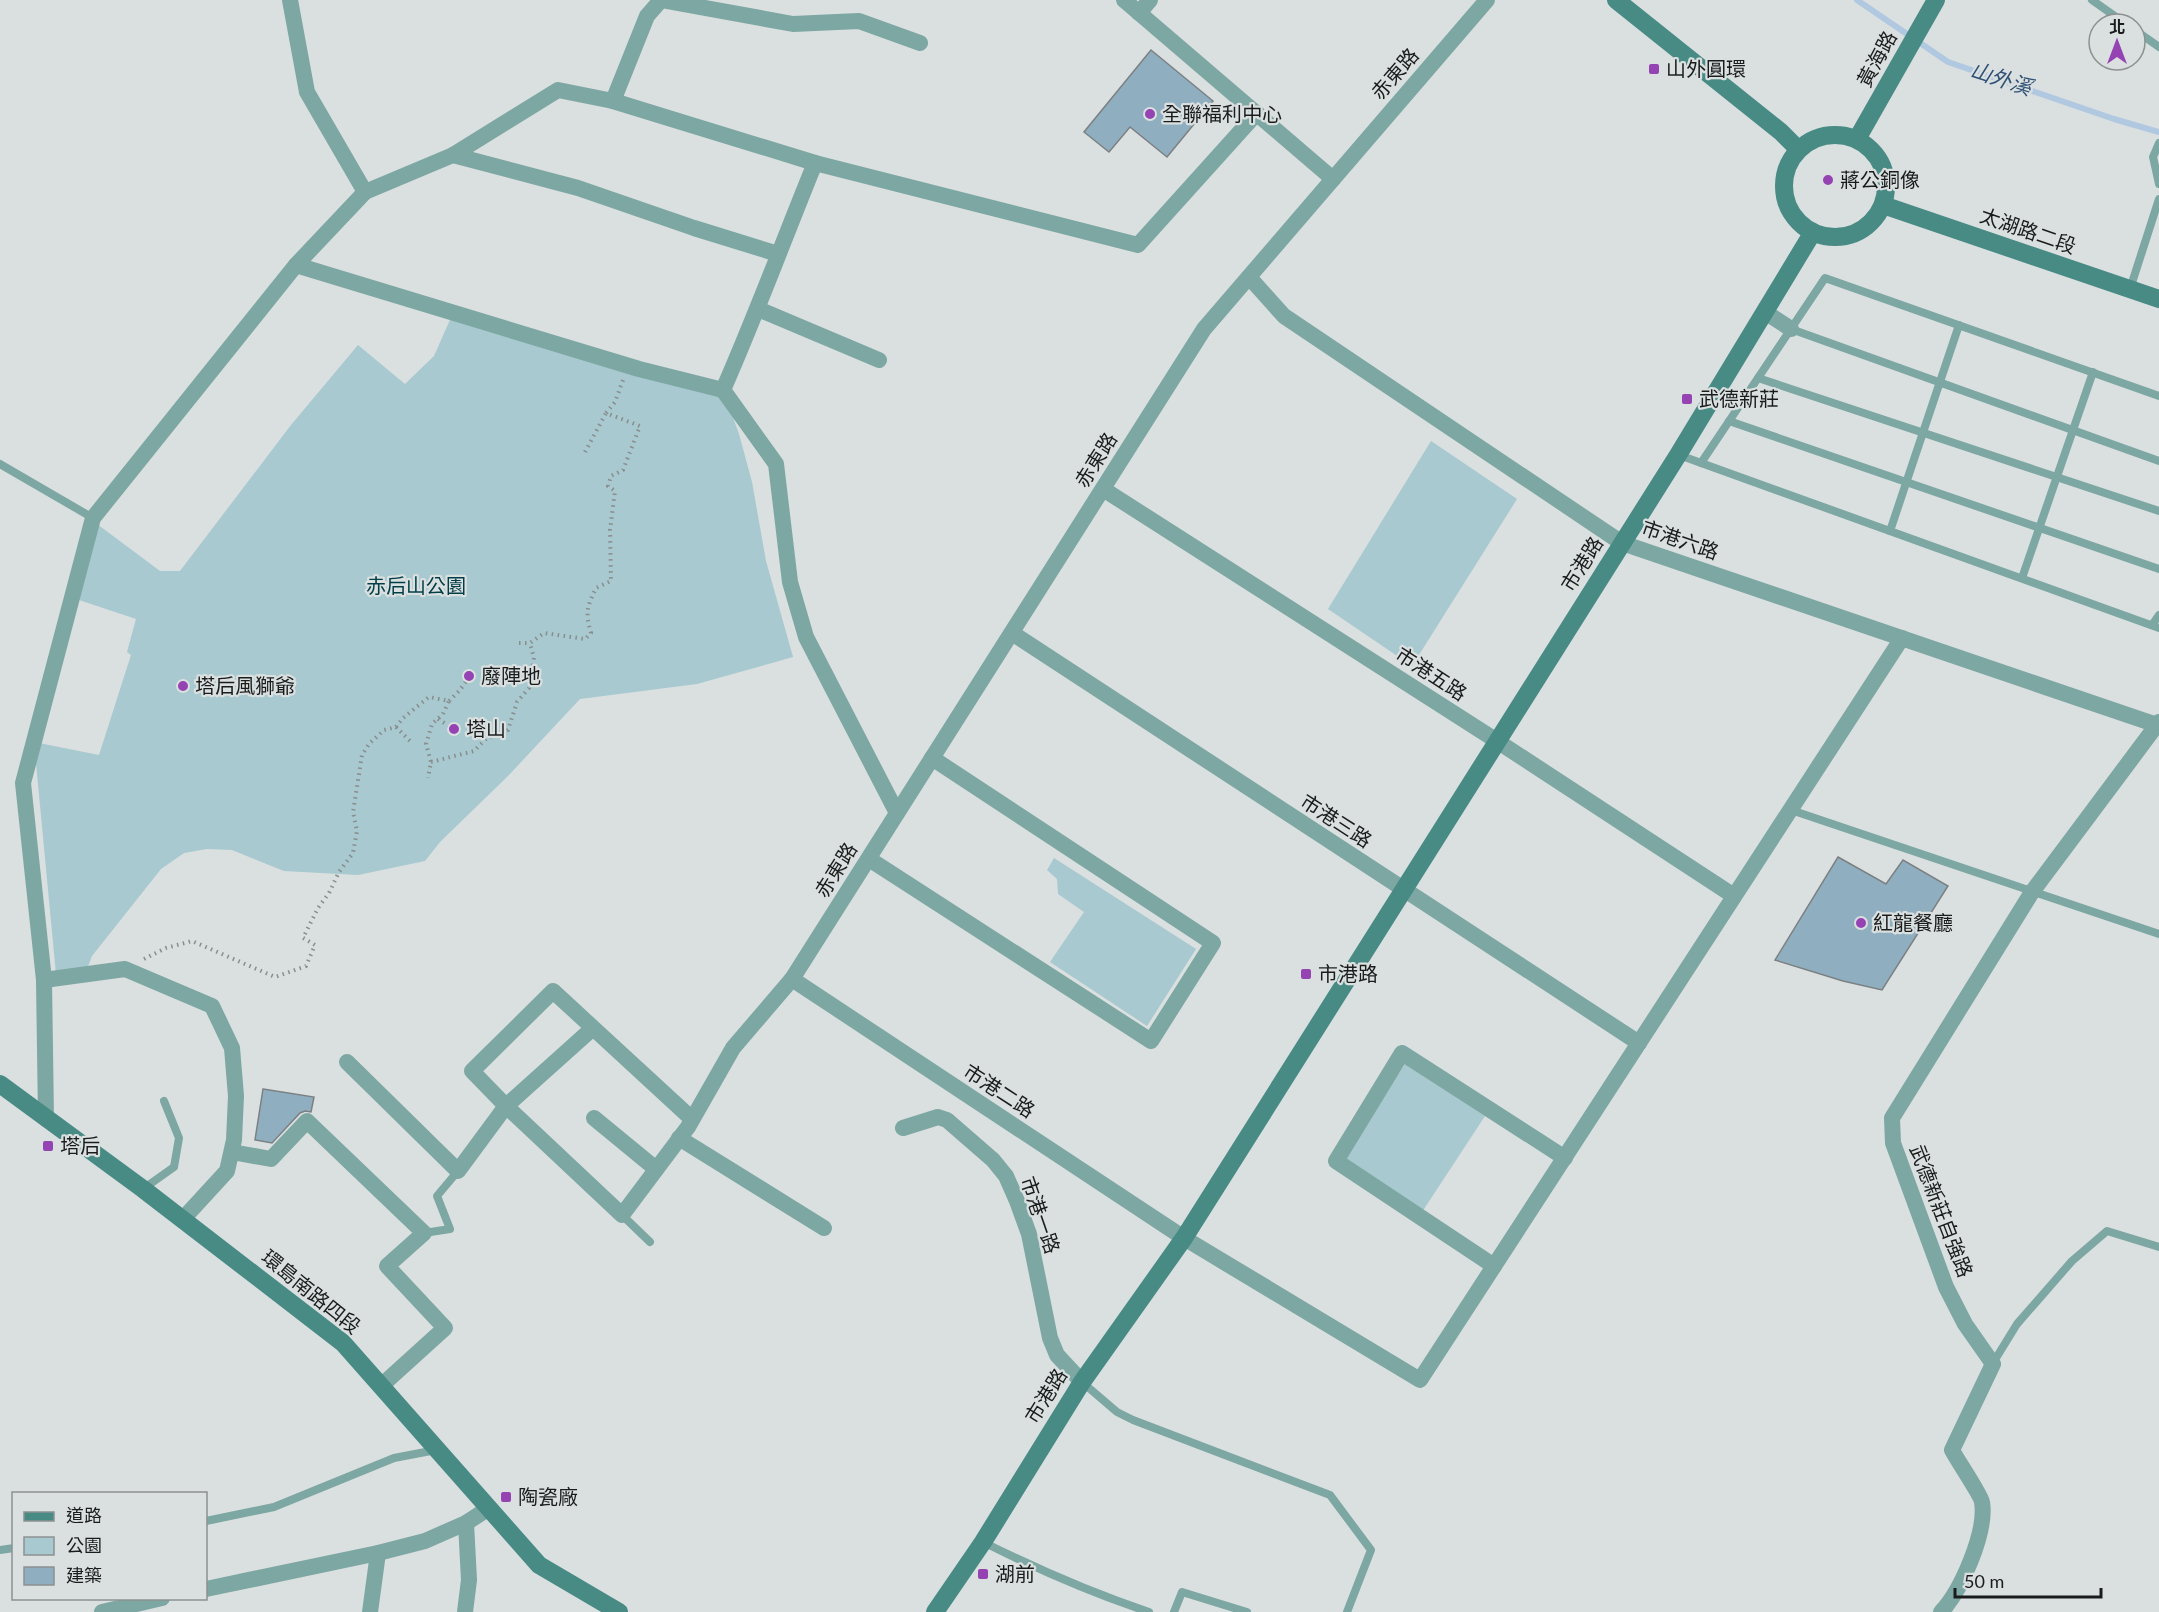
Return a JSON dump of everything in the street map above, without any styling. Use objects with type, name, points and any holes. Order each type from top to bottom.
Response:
[{"type":"street","points":[[290,0],[307,92],[365,192]]},
{"type":"street","points":[[613,101],[647,16],[661,0],[793,24],[859,21],[920,43]]},
{"type":"street","points":[[1124,0],[1144,6],[1257,113],[1333,179]]},
{"type":"street","name":"赤東路","points":[[622,1215],[692,1119],[733,1048],[792,979],[1204,329],[1487,0]]},
{"type":"street","points":[[1616,0],[1781,132],[1798,149]]},
{"type":"street","name":"黃海路","points":[[1857,140],[1936,0]]},
{"type":"street","points":[[46,1119],[44,980],[23,783],[93,518],[296,265],[365,192],[453,155],[558,90],[613,101],[815,163],[1138,245],[1257,113]]},
{"type":"street","points":[[1826,135],[1842,135],[1857,140],[1870,148],[1880,160],[1886,190],[1883,205],[1874,219],[1862,230],[1846,236],[1829,237],[1813,232],[1799,223],[1789,210],[1784,195],[1784,178],[1788,163],[1798,149],[1811,140],[1826,135]]},
{"type":"street","points":[[453,155],[578,188],[693,228],[778,254]]},
{"type":"street","points":[[723,390],[758,309],[815,163]]},
{"type":"street","name":"太湖路二段","points":[[1883,205],[2159,299]]},
{"type":"street","name":"市港路","points":[[935,1612],[983,1542],[1082,1382],[1184,1238],[1678,454],[1813,232]]},
{"type":"street","points":[[296,265],[628,366],[723,390],[776,464],[790,582],[806,637],[897,813]]},
{"type":"street","name":"市港六路","points":[[1249,277],[1284,316],[1622,543],[2158,724]]},
{"type":"street","points":[[758,309],[879,360]]},
{"type":"street","points":[[1765,312],[1791,329]]},
{"type":"street","name":"市港五路","points":[[1103,489],[1497,741],[1734,897]]},
{"type":"street","name":"市港三路","points":[[1012,633],[1639,1043]]},
{"type":"street","points":[[1564,1158],[1402,1053],[1336,1161],[1494,1266],[1902,638]]},
{"type":"street","name":"武德新莊自強路","points":[[1993,1364],[1965,1324],[1946,1287],[1893,1143],[1892,1118],[2032,892],[2158,724]]},
{"type":"street","points":[[868,858],[1151,1041],[1213,943],[932,758]]},
{"type":"street","points":[[44,980],[124,969],[212,1006],[232,1048],[237,1096],[234,1140],[227,1171],[182,1220]]},
{"type":"street","name":"市港二路","points":[[792,979],[1184,1238],[1420,1380],[1494,1266]]},
{"type":"street","points":[[622,1215],[472,1071],[553,991],[692,1119]]},
{"type":"street","points":[[347,1062],[458,1171],[506,1106],[593,1028]]},
{"type":"street","name":"環島南路四段","points":[[0,1084],[343,1343],[539,1565],[619,1612]]},
{"type":"street","name":"市港一路","points":[[903,1128],[938,1117],[947,1120],[993,1160],[1006,1176],[1029,1234],[1050,1338],[1057,1355],[1082,1382]]},
{"type":"street","points":[[594,1118],[656,1169]]},
{"type":"street","points":[[232,1152],[271,1159],[307,1121],[424,1233],[387,1266],[445,1328],[381,1386]]},
{"type":"street","points":[[679,1138],[824,1228]]},
{"type":"street","points":[[1941,1612],[1950,1602],[1979,1540],[1982,1501],[1952,1450],[1993,1364]]},
{"type":"street","points":[[207,1589],[425,1541],[466,1523],[489,1508]]},
{"type":"street","points":[[465,1612],[469,1580],[466,1523]]},
{"type":"street","points":[[370,1612],[378,1553]]},
{"type":"street","points":[[102,1612],[157,1600]]},
{"type":"lane","points":[[2092,0],[2109,12]]},
{"type":"lane","points":[[2159,143],[2153,158],[2159,184]]},
{"type":"lane","points":[[2130,289],[2159,199]]},
{"type":"lane","points":[[1701,463],[1825,278],[2159,396]]},
{"type":"lane","points":[[1890,531],[1959,325]]},
{"type":"lane","points":[[1791,329],[2159,461]]},
{"type":"lane","points":[[2022,578],[2092,372]]},
{"type":"lane","points":[[1758,378],[2159,511]]},
{"type":"lane","points":[[1729,421],[2159,569]]},
{"type":"lane","points":[[1678,454],[2156,626],[2159,615]]},
{"type":"lane","points":[[0,464],[93,518]]},
{"type":"lane","points":[[1791,810],[2159,934]]},
{"type":"lane","points":[[142,1189],[174,1167],[179,1138],[164,1101]]},
{"type":"lane","points":[[424,1233],[450,1229],[436,1196],[458,1171]]},
{"type":"lane","points":[[622,1215],[650,1242]]},
{"type":"lane","points":[[1993,1364],[2017,1324],[2072,1262],[2107,1231],[2159,1247]]},
{"type":"lane","points":[[1082,1382],[1117,1412],[1132,1419],[1330,1496],[1371,1550],[1347,1612]]},
{"type":"lane","points":[[207,1521],[274,1507],[394,1458],[438,1450]]},
{"type":"lane","points":[[983,1542],[1034,1568],[1149,1612]]},
{"type":"lane","points":[[1174,1612],[1182,1592],[1248,1612]]},
{"type":"path","points":[[585,452],[606,413],[615,402],[628,366]]},
{"type":"path","points":[[519,643],[530,643],[544,633],[585,639],[591,633],[586,616],[587,607],[596,588],[611,581],[610,530],[615,491],[608,486],[611,476],[622,470],[640,426],[606,413]]},
{"type":"path","points":[[431,762],[474,751],[487,738],[508,730],[517,702],[529,688],[534,658],[530,643]]},
{"type":"path","points":[[428,778],[431,762],[426,744],[432,724],[443,714],[449,701],[467,680]]},
{"type":"path","points":[[124,969],[166,948],[192,941],[275,977],[306,966],[315,945],[303,938],[339,872],[354,853],[357,831],[354,812],[362,755],[369,744],[384,730],[396,727],[403,718],[429,697],[449,701]]},
{"type":"path","points":[[438,719],[454,729]]},
{"type":"path","points":[[396,727],[410,741]]},
{"type":"green space","name":"赤后山公園","points":[[453,313],[723,390],[739,434],[752,482],[766,561],[793,657],[697,684],[580,699],[508,776],[440,842],[425,861],[358,875],[284,871],[232,850],[207,849],[184,853],[161,869],[92,956],[87,969],[56,974],[34,742],[99,755],[131,655],[127,652],[136,619],[76,599],[97,524],[160,571],[180,571],[291,425],[358,345],[405,384],[434,356]]},
{"type":"green space","points":[[1431,441],[1517,499],[1412,666],[1328,609]]},
{"type":"green space","points":[[1054,858],[1196,949],[1147,1026],[1050,962],[1084,912],[1058,894],[1057,879],[1047,870]]},
{"type":"green space","points":[[1405,1064],[1485,1116],[1422,1212],[1344,1159]]},
{"type":"building","name":"全聯福利中心","points":[[1151,50],[1213,101],[1167,157],[1130,127],[1109,152],[1084,132]]},
{"type":"building","name":"紅龍餐廳","points":[[1838,857],[1886,884],[1903,860],[1948,886],[1882,990],[1843,981],[1775,960]]},
{"type":"building","points":[[263,1089],[314,1097],[311,1112],[300,1113],[272,1143],[255,1140]]},
{"type":"waterway","name":"山外溪","points":[[1857,0],[1948,62],[2114,119],[2159,132]]},
{"type":"place","name":"山外圓環","points":[[1654,69]]},
{"type":"place","name":"全聯福利中心","points":[[1150,114]]},
{"type":"place","name":"蔣公銅像","points":[[1828,180]]},
{"type":"place","name":"武德新莊","points":[[1687,399]]},
{"type":"place","name":"廢陣地","points":[[469,676]]},
{"type":"place","name":"塔后風獅爺","points":[[183,686]]},
{"type":"place","name":"塔山","points":[[454,729]]},
{"type":"place","name":"紅龍餐廳","points":[[1861,923]]},
{"type":"place","name":"市港路","points":[[1306,974]]},
{"type":"place","name":"塔后","points":[[48,1146]]},
{"type":"place","name":"陶瓷廠","points":[[506,1497]]},
{"type":"place","name":"湖前","points":[[983,1574]]}]
